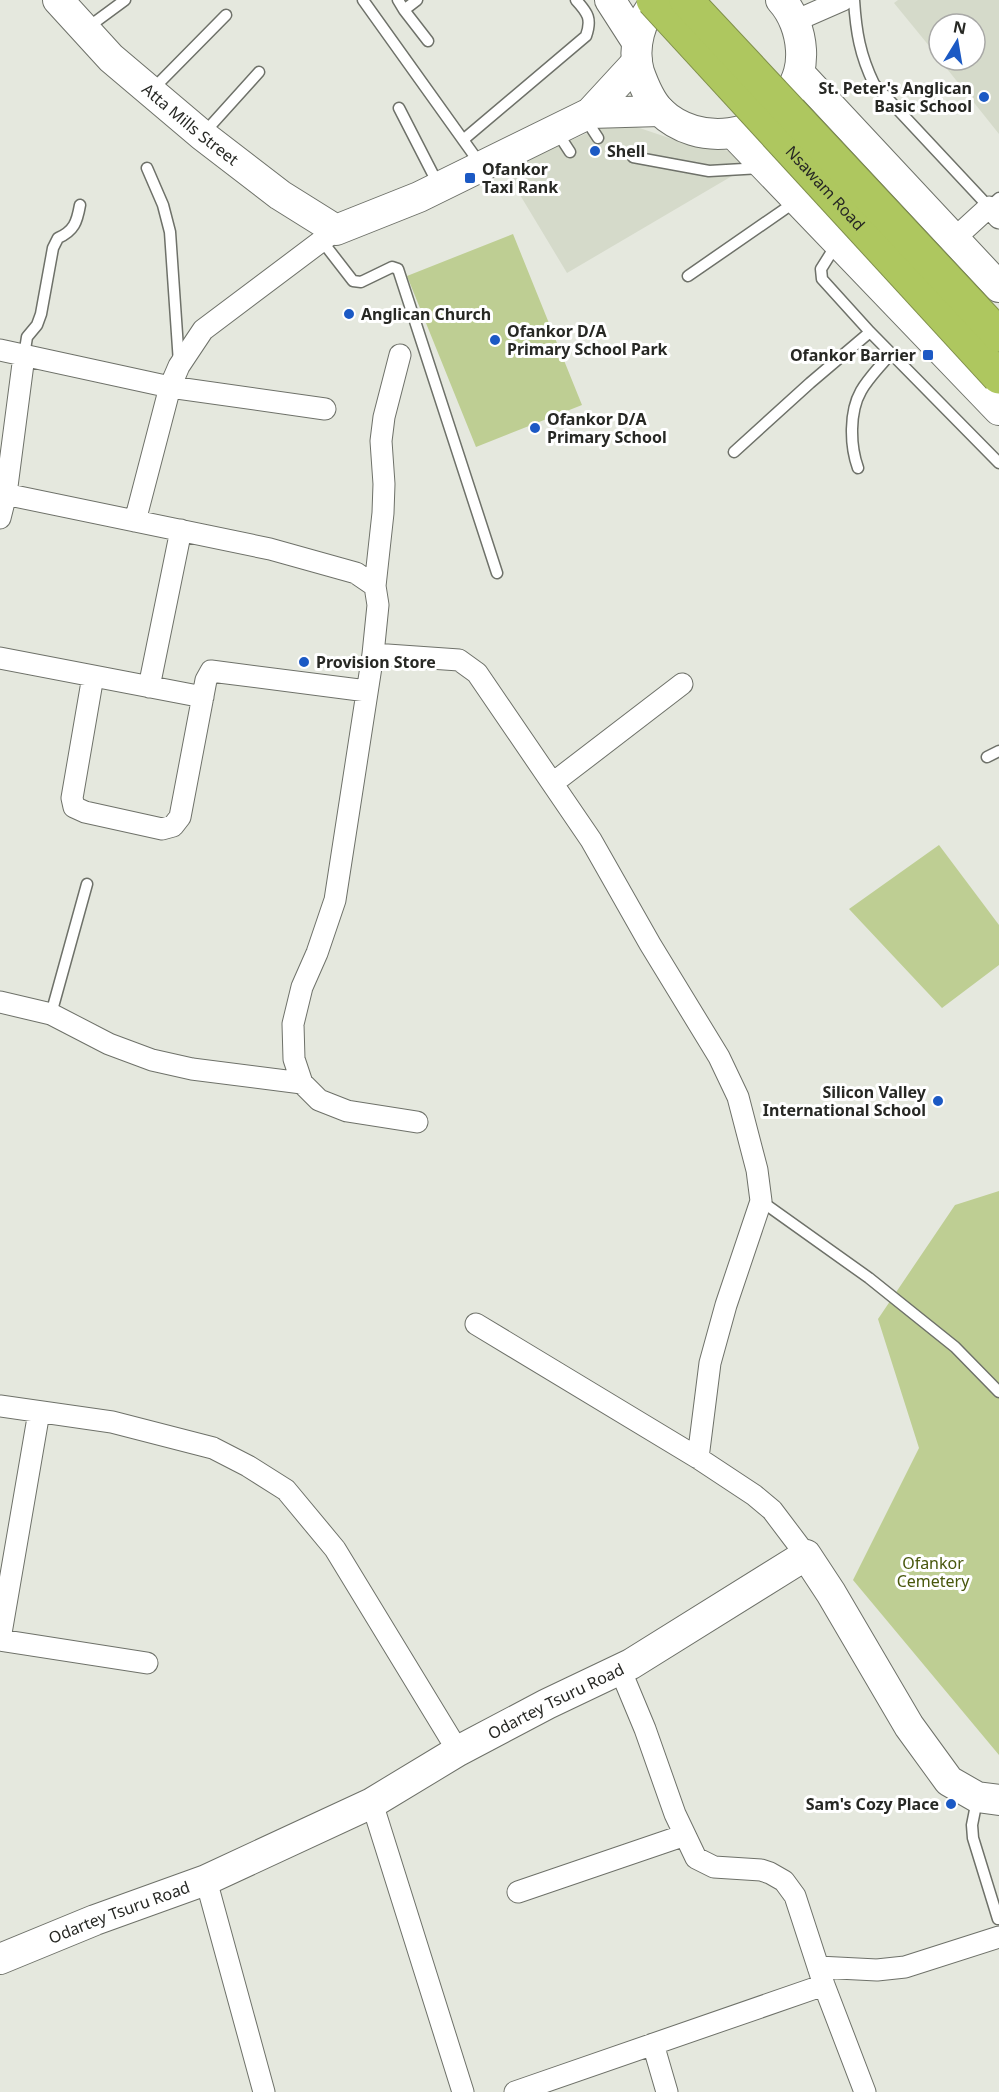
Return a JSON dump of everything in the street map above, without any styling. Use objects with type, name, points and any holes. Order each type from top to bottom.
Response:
[{"type":"highway","name":"Nsawam Road","points":[[652,0],[999,377]]},
{"type":"highway","name":"Nsawam Road","points":[[686,0],[999,335]]},
{"type":"main road","name":"Atta Mills Street","points":[[58,0],[111,58],[202,135],[329,236]]},
{"type":"main road","points":[[610,0],[637,52],[644,88],[660,111],[682,126],[707,134],[734,134],[762,123],[784,103],[800,74],[800,39],[788,11]]},
{"type":"main road","points":[[329,236],[419,197],[481,166],[563,140],[590,122],[637,52],[649,9],[658,0]]},
{"type":"main road","points":[[800,74],[999,287]]},
{"type":"main road","points":[[590,122],[660,111]]},
{"type":"main road","points":[[734,134],[999,410]]},
{"type":"main road","points":[[806,1555],[831,1593],[909,1726],[949,1781],[988,1799]]},
{"type":"main road","name":"Odartey Tsuru Road","points":[[0,1959],[95,1920],[206,1880],[372,1803],[458,1751],[620,1669],[806,1555]]},
{"type":"street","points":[[788,11],[843,0]]},
{"type":"street","points":[[954,239],[996,208]]},
{"type":"street","points":[[135,521],[170,387],[179,366],[203,330],[329,236]]},
{"type":"street","points":[[0,350],[170,387],[325,409]]},
{"type":"street","points":[[400,355],[384,417],[381,441],[383,503],[375,586],[378,605],[373,654],[335,900],[302,987],[293,1024],[294,1059],[302,1083],[319,1100],[347,1111],[417,1122]]},
{"type":"street","points":[[0,518],[24,356]]},
{"type":"street","points":[[3,494],[270,549],[356,573],[375,586]]},
{"type":"street","points":[[149,687],[181,530]]},
{"type":"street","points":[[373,654],[459,660],[477,673],[591,840],[650,944],[719,1057],[738,1097],[757,1170],[761,1201],[726,1305],[710,1363],[698,1458]]},
{"type":"street","points":[[0,658],[203,697]]},
{"type":"street","points":[[93,676],[72,798],[74,807],[85,813],[162,829],[173,826],[180,817],[206,680],[211,671],[367,691]]},
{"type":"street","points":[[553,783],[682,684]]},
{"type":"street","points":[[0,1002],[51,1014],[109,1044],[152,1060],[192,1069],[302,1083]]},
{"type":"street","points":[[476,1324],[698,1458],[754,1495],[772,1510],[806,1555]]},
{"type":"street","points":[[0,1406],[112,1422],[213,1448],[248,1466],[286,1490],[335,1549],[458,1751]]},
{"type":"street","points":[[39,1412],[0,1640],[147,1663]]},
{"type":"street","points":[[620,1669],[645,1729],[675,1814],[696,1858],[714,1867],[761,1870],[784,1881],[795,1896],[821,1976],[865,2092]]},
{"type":"street","points":[[372,1803],[463,2092]]},
{"type":"street","points":[[518,1892],[685,1835]]},
{"type":"street","points":[[206,1880],[264,2092]]},
{"type":"street","points":[[515,2092],[654,2044],[821,1976],[905,1967],[999,1937]]},
{"type":"street","points":[[654,2044],[667,2092]]},
{"type":"lane","points":[[84,30],[124,0]]},
{"type":"lane","points":[[363,0],[481,166]]},
{"type":"lane","points":[[398,0],[428,41]]},
{"type":"lane","points":[[404,10],[417,0]]},
{"type":"lane","points":[[463,140],[586,36],[590,24],[589,14],[576,0]]},
{"type":"lane","points":[[854,0],[862,60],[874,84],[996,208]]},
{"type":"lane","points":[[150,91],[226,15]]},
{"type":"lane","points":[[202,135],[259,72]]},
{"type":"lane","points":[[399,108],[440,186]]},
{"type":"lane","points":[[633,158],[709,171],[766,168]]},
{"type":"lane","points":[[147,168],[163,205],[170,232],[179,366]]},
{"type":"lane","points":[[688,276],[798,201]]},
{"type":"lane","points":[[24,356],[27,337],[37,325],[41,314],[53,248],[58,238],[74,228],[80,206]]},
{"type":"lane","points":[[329,236],[353,281],[361,282],[392,267],[398,269],[497,573]]},
{"type":"lane","points":[[838,243],[821,269],[822,279],[891,354],[999,463]]},
{"type":"lane","points":[[735,452],[870,332]]},
{"type":"lane","points":[[858,468],[852,452],[856,401],[862,389],[891,354]]},
{"type":"lane","points":[[987,757],[999,751]]},
{"type":"lane","points":[[51,1014],[87,884]]},
{"type":"lane","points":[[761,1201],[869,1278],[938,1333],[999,1392]]},
{"type":"lane","points":[[988,1799],[972,1825],[973,1838],[998,1919]]},
{"type":"shaded area","name":"St. Peter's Anglican Basic School","points":[[898,0],[999,0],[999,134],[950,72],[987,72],[987,12],[927,12],[927,43],[894,3]]},
{"type":"shaded area","points":[[616,120],[678,141],[729,151],[749,166],[567,273],[505,170]]},
{"type":"green space","name":"Ofankor D/A Primary School Park","points":[[513,234],[582,405],[476,447],[407,276]]},
{"type":"green space","points":[[939,845],[999,925],[999,965],[942,1008],[849,909]]},
{"type":"green space","name":"Ofankor Cemetery","points":[[999,1191],[999,1755],[853,1580],[919,1448],[878,1319],[955,1205]]},
{"type":"place","name":"St. Peter's Anglican Basic School","points":[[984,97]]},
{"type":"place","name":"Shell","points":[[595,151]]},
{"type":"place","name":"Ofankor Taxi Rank","points":[[470,178]]},
{"type":"place","name":"Anglican Church","points":[[349,314]]},
{"type":"place","name":"Ofankor D/A Primary School Park","points":[[495,340]]},
{"type":"place","name":"Ofankor Barrier","points":[[928,355]]},
{"type":"place","name":"Ofankor D/A Primary School","points":[[535,428]]},
{"type":"place","name":"Provision Store","points":[[304,662]]},
{"type":"place","name":"Silicon Valley International School","points":[[938,1101]]},
{"type":"place","name":"Sam's Cozy Place","points":[[951,1804]]}]
